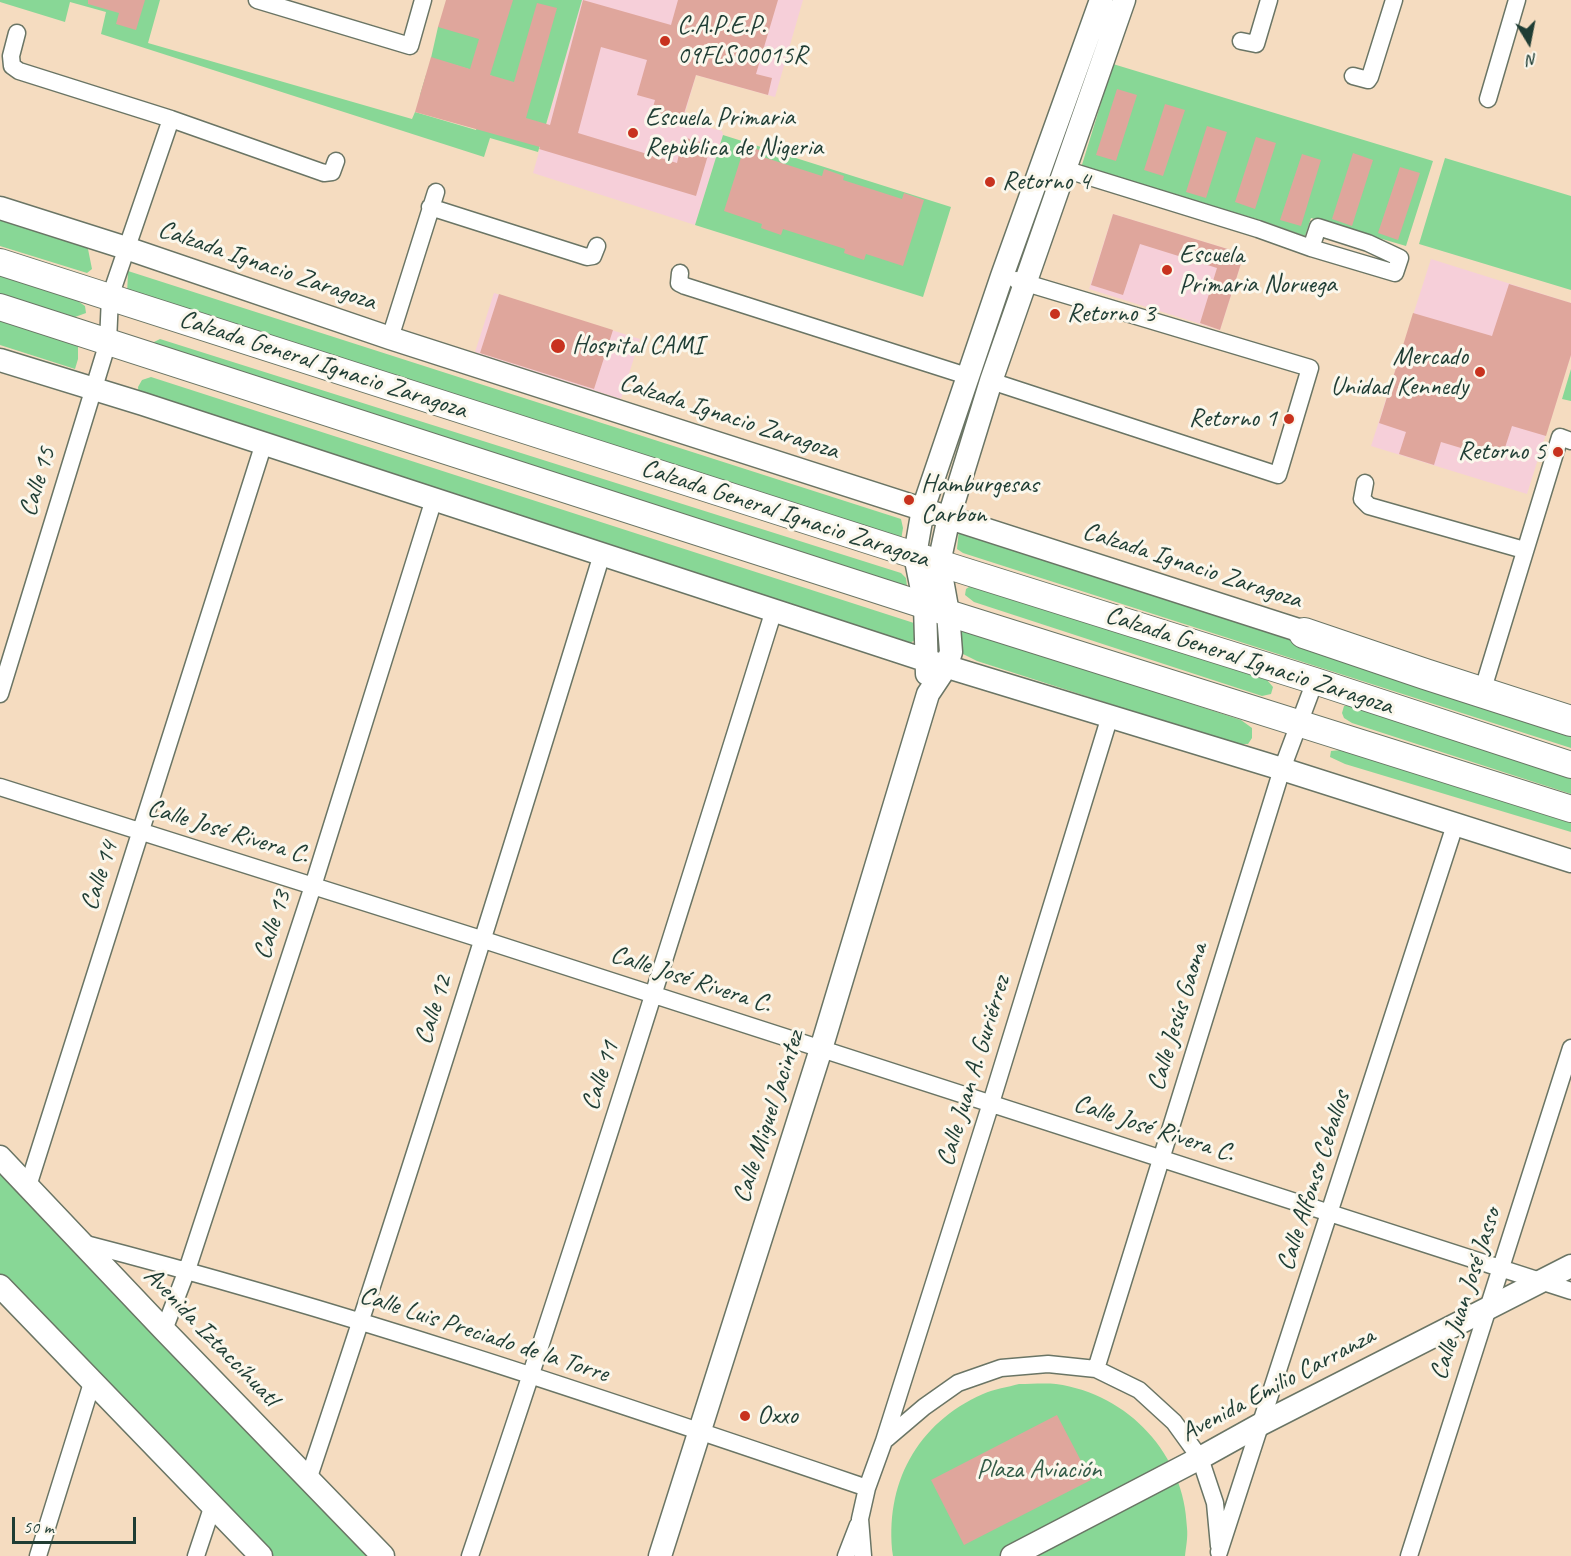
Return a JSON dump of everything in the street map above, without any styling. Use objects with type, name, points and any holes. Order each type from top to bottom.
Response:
[{"type":"highway","points":[[1304,633],[1571,721]]},
{"type":"main road","points":[[936,663],[939,563],[949,517],[991,381],[1064,169],[1094,53],[1101,0]]},
{"type":"main road","points":[[937,609],[915,555],[923,509],[1002,276],[1094,53],[1124,0]]},
{"type":"main road","name":"Calzada Ignacio Zaragoza","points":[[0,208],[126,248],[390,338],[1304,633]]},
{"type":"main road","name":"Calzada General Ignacio Zaragoza","points":[[0,262],[1315,681],[1571,765]]},
{"type":"main road","name":"Calzada General Ignacio Zaragoza","points":[[0,308],[937,609],[1571,809]]},
{"type":"main road","points":[[0,360],[264,443],[936,663],[1282,769],[1571,861]]},
{"type":"main road","name":"Calzada General Ignacio Zaragoza","points":[[1304,633],[1485,679],[1571,707]]},
{"type":"main road","name":"Calle Miguel Jacintez","points":[[660,1556],[821,1049],[936,663]]},
{"type":"main road","name":"Avenida Iztaccíhuatl","points":[[0,1157],[383,1556]]},
{"type":"main road","name":"Avenida Emilio Carranza","points":[[1012,1556],[1263,1423],[1571,1266]]},
{"type":"main road","points":[[0,1286],[261,1556]]},
{"type":"street","points":[[257,0],[410,46],[423,0]]},
{"type":"street","points":[[1241,41],[1254,45],[1257,43],[1269,0]]},
{"type":"street","points":[[1353,76],[1368,80],[1370,77],[1394,0]]},
{"type":"street","points":[[1488,99],[1517,0]]},
{"type":"street","points":[[17,33],[11,56],[12,66],[15,69],[171,119],[324,173],[332,172],[336,161]]},
{"type":"street","name":"Calle 15","points":[[0,694],[108,342],[110,297],[171,119]]},
{"type":"street","points":[[1064,169],[1258,229],[1311,248],[1395,273],[1400,258],[1368,243],[1318,227],[1311,248]]},
{"type":"street","points":[[390,338],[433,200],[587,257],[593,256],[597,246]]},
{"type":"street","points":[[680,273],[679,283],[685,286],[967,376]]},
{"type":"street","points":[[991,381],[1278,475],[1310,368],[1002,276]]},
{"type":"street","points":[[1485,679],[1560,437],[1571,441]]},
{"type":"street","name":"Calle 14","points":[[28,1186],[264,443]]},
{"type":"street","points":[[1365,483],[1362,499],[1369,506],[1524,550]]},
{"type":"street","name":"Calle 13","points":[[164,1330],[187,1270],[313,886],[434,499]]},
{"type":"street","name":"Calle 12","points":[[308,1480],[484,940],[602,554]]},
{"type":"street","name":"Calle 11","points":[[470,1556],[531,1376],[654,995],[774,610]]},
{"type":"street","name":"Calle Jesús Gaona","points":[[1095,1369],[1282,769],[1315,681]]},
{"type":"street","name":"Calle Juan A. Guriérrez","points":[[860,1519],[867,1488],[991,1103],[1110,716]]},
{"type":"street","name":"Calle José Rivera C.","points":[[0,787],[484,940],[1571,1291]]},
{"type":"street","name":"Calle Alfonso Ceballos","points":[[1219,1554],[1455,825]]},
{"type":"street","name":"Calle Juan José Jasso","points":[[1409,1556],[1571,1048]]},
{"type":"street","name":"Calle Luis Preciado de la Torre","points":[[82,1244],[187,1270],[361,1322],[867,1488]]},
{"type":"street","points":[[884,1441],[957,1383],[1001,1368],[1048,1364],[1095,1369],[1138,1390],[1174,1422],[1200,1458],[1215,1503],[1219,1554]]},
{"type":"street","points":[[38,1556],[92,1383]]},
{"type":"street","points":[[196,1556],[213,1505]]},
{"type":"street","points":[[846,1556],[860,1519]]},
{"type":"street","points":[[860,1519],[863,1556]]},
{"type":"shaded area","points":[[582,0],[803,0],[775,97],[696,75],[683,120],[722,131],[723,135],[695,225],[533,173]]},
{"type":"shaded area","name":"Escuela Primaria Noruega","points":[[1113,214],[1244,254],[1220,330],[1089,289]]},
{"type":"shaded area","name":"Mercado Unidad Kennedy","points":[[1431,259],[1571,303],[1571,355],[1527,494],[1371,446]]},
{"type":"shaded area","name":"Hospital CAMI","points":[[494,293],[640,339],[621,399],[475,352]]},
{"type":"green space","points":[[0,0],[160,0],[148,43],[412,119],[415,112],[476,130],[481,113],[420,95],[426,75],[492,76],[431,58],[438,27],[468,0],[582,0],[538,152],[490,138],[484,157],[101,34],[106,12],[70,2],[65,22],[0,2]]},
{"type":"green space","points":[[1113,64],[1433,161],[1406,246],[1311,218],[1305,236],[1260,220],[1081,168]]},
{"type":"green space","points":[[723,135],[951,207],[923,297],[695,225]]},
{"type":"green space","points":[[1445,158],[1571,196],[1571,290],[1419,244]]},
{"type":"green space","points":[[0,216],[80,241],[88,249],[92,269],[87,273],[0,246]]},
{"type":"green space","points":[[128,271],[901,519],[903,528],[901,540],[127,296]]},
{"type":"green space","points":[[0,275],[75,299],[85,306],[86,313],[75,317],[0,294]]},
{"type":"green space","points":[[0,321],[78,346],[75,369],[0,345]]},
{"type":"green space","points":[[160,339],[901,573],[906,578],[907,586],[904,589],[155,351],[154,342]]},
{"type":"green space","points":[[1571,369],[1571,401],[1562,399]]},
{"type":"green space","points":[[151,377],[917,624],[915,640],[907,645],[139,396],[138,387],[142,380]]},
{"type":"green space","points":[[959,529],[1571,723],[1571,748],[963,553],[957,549]]},
{"type":"green space","points":[[972,585],[1267,680],[1273,687],[1271,694],[1262,696],[974,602],[965,595],[966,589]]},
{"type":"green space","points":[[969,631],[1241,720],[1252,728],[1252,738],[1248,744],[1235,744],[977,661],[959,652],[959,632]]},
{"type":"green space","points":[[1350,705],[1571,777],[1571,794],[1352,723],[1344,718],[1342,713],[1344,706]]},
{"type":"green space","points":[[1341,750],[1571,823],[1571,832],[1345,764],[1330,757],[1331,751]]},
{"type":"green space","points":[[0,1167],[376,1556],[269,1556],[94,1376],[0,1275]]},
{"type":"green space","name":"Plaza Aviación","points":[[1019,1384],[1056,1384],[1083,1390],[1107,1400],[1148,1432],[1164,1453],[1176,1476],[1184,1501],[1187,1531],[1185,1556],[893,1556],[894,1504],[900,1481],[923,1439],[940,1421],[960,1406],[987,1392]]},
{"type":"building","points":[[88,0],[145,0],[136,30],[116,24],[119,13],[88,4]]},
{"type":"building","points":[[446,0],[513,0],[490,75],[514,82],[537,3],[557,8],[526,118],[550,125],[583,0],[671,25],[678,0],[778,0],[756,74],[772,78],[768,95],[696,75],[682,120],[652,111],[655,100],[637,95],[647,60],[601,47],[578,133],[677,163],[683,137],[711,145],[696,196],[539,149],[540,147],[415,112],[431,57],[470,69],[479,39],[438,27]]},
{"type":"building","points":[[1117,89],[1137,95],[1116,161],[1096,155]]},
{"type":"building","points":[[1165,104],[1185,110],[1163,176],[1144,170]]},
{"type":"building","points":[[1207,126],[1227,132],[1206,198],[1186,192]]},
{"type":"building","points":[[1256,137],[1276,143],[1255,209],[1235,202]]},
{"type":"building","points":[[745,145],[765,152],[763,157],[822,176],[824,169],[844,176],[843,180],[902,199],[904,193],[924,200],[903,266],[866,254],[864,260],[844,253],[845,249],[783,229],[781,235],[761,228],[762,224],[724,211]]},
{"type":"building","points":[[1353,153],[1373,160],[1352,226],[1332,219]]},
{"type":"building","points":[[1302,154],[1321,160],[1301,226],[1280,220]]},
{"type":"building","points":[[1400,167],[1420,173],[1398,240],[1378,233]]},
{"type":"building","points":[[1113,214],[1244,254],[1220,330],[1200,323],[1217,268],[1140,244],[1123,295],[1091,285]]},
{"type":"building","name":"Mercado Unidad Kennedy","points":[[1509,284],[1571,303],[1571,355],[1546,436],[1512,426],[1501,460],[1441,442],[1434,465],[1399,454],[1406,432],[1379,423],[1413,313],[1492,336]]},
{"type":"building","name":"Hospital CAMI","points":[[499,294],[613,330],[594,389],[480,353]]},
{"type":"building","points":[[1057,1415],[1091,1480],[964,1545],[931,1480]]},
{"type":"place","name":"C.A.P.E.P. 09FLS00015R","points":[[665,41]]},
{"type":"place","name":"Escuela Primaria Repùblica de Nigeria","points":[[633,133]]},
{"type":"place","name":"Retorno 4","points":[[990,182]]},
{"type":"place","name":"Escuela Primaria Noruega","points":[[1167,270]]},
{"type":"place","name":"Retorno 3","points":[[1055,314]]},
{"type":"place","name":"Hospital CAMI","points":[[558,346]]},
{"type":"place","name":"Mercado Unidad Kennedy","points":[[1480,372]]},
{"type":"place","name":"Retorno 1","points":[[1289,419]]},
{"type":"place","name":"Retorno 5","points":[[1558,452]]},
{"type":"place","name":"Hamburgesas Carbon","points":[[909,500]]},
{"type":"place","name":"Oxxo","points":[[745,1416]]}]
